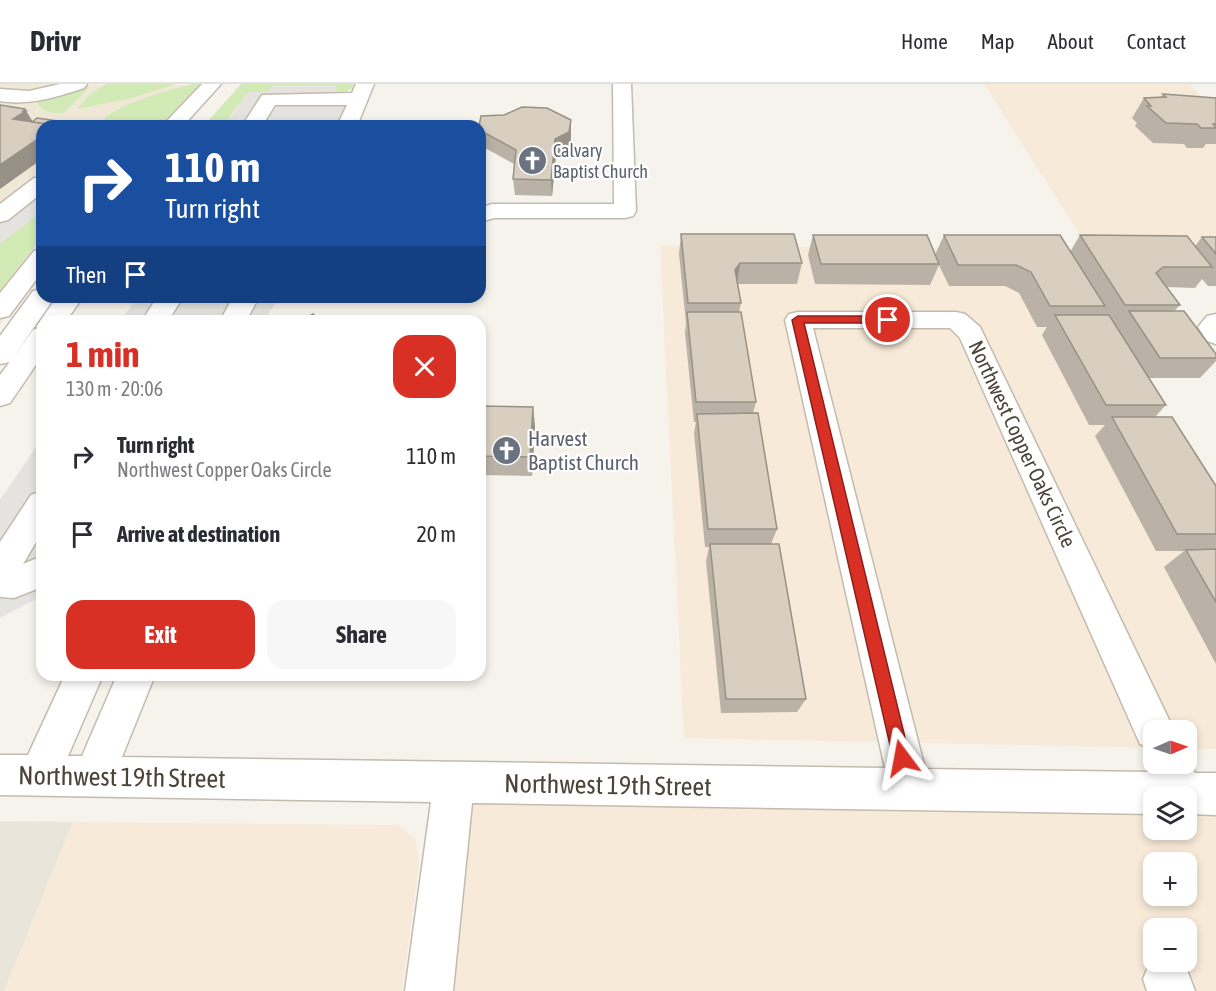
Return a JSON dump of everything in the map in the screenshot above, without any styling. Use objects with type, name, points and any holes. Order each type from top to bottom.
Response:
[{"type":"street","points":[[0,95],[42,84]]},
{"type":"street","points":[[0,95],[32,96],[78,84]]},
{"type":"street","points":[[178,120],[212,84]]},
{"type":"street","points":[[198,120],[231,84]]},
{"type":"street","points":[[486,213],[492,211],[625,211],[622,84]]},
{"type":"street","points":[[256,120],[269,99],[361,92],[349,120]]},
{"type":"street","points":[[0,215],[36,188]]},
{"type":"street","points":[[0,310],[36,264]]},
{"type":"street","points":[[0,356],[38,303]]},
{"type":"street","name":"Northwest Copper Oaks Circle","points":[[910,789],[798,320],[956,320],[971,333],[1149,720]]},
{"type":"street","points":[[1216,322],[1211,327],[1216,335]]},
{"type":"street","points":[[0,396],[36,345]]},
{"type":"street","points":[[0,572],[36,514]]},
{"type":"street","points":[[0,582],[14,583],[36,574]]},
{"type":"street","points":[[20,776],[80,681]]},
{"type":"street","points":[[94,777],[133,681]]},
{"type":"street","name":"Northwest 19th Street","points":[[20,776],[910,789],[1189,784]]},
{"type":"street","points":[[429,991],[454,783]]},
{"type":"shaded area","points":[[0,84],[199,85],[165,120],[36,120],[36,277],[0,324]]},
{"type":"shaded area","points":[[984,84],[1189,84],[1216,110],[1216,249],[1089,249]]},
{"type":"shaded area","points":[[273,85],[337,85],[335,91],[348,91],[348,104],[341,120],[228,120],[248,92],[267,92]]},
{"type":"shaded area","points":[[36,177],[36,216],[0,244],[0,204]]},
{"type":"shaded area","points":[[660,246],[1051,248],[1216,520],[1216,749],[1197,749],[1197,720],[1143,720],[1143,748],[684,738]]},
{"type":"shaded area","points":[[133,303],[276,303],[267,315],[125,315]]},
{"type":"shaded area","points":[[36,447],[36,599],[0,618],[0,500]]},
{"type":"shaded area","points":[[454,783],[1143,793],[1143,840],[1197,840],[1197,794],[1216,794],[1216,991],[429,991]]},
{"type":"shaded area","points":[[0,821],[73,822],[4,991],[0,991]]},
{"type":"shaded area","points":[[73,822],[398,825],[416,840],[419,864],[402,991],[4,991]]},
{"type":"green space","points":[[106,84],[176,84],[128,99],[77,109],[88,96]]},
{"type":"green space","points":[[200,84],[166,120],[104,120],[114,111],[156,94]]},
{"type":"green space","points":[[241,84],[354,84],[352,89],[344,92],[334,91],[336,85],[270,91],[238,105],[228,120],[209,120]]},
{"type":"green space","points":[[88,86],[88,89],[64,113],[47,111],[40,107],[35,99]]},
{"type":"green space","points":[[36,216],[36,245],[0,290],[0,244]]},
{"type":"building","points":[[1163,94],[1216,98],[1216,124],[1213,124],[1216,128],[1201,128],[1197,124],[1166,123],[1147,106],[1151,106],[1144,98],[1166,97]]},
{"type":"building","points":[[0,105],[25,109],[23,111],[26,111],[13,119],[36,122],[36,140],[0,165]]},
{"type":"building","name":"Calvary Baptist Church","points":[[522,107],[547,108],[571,120],[569,132],[555,139],[551,180],[513,179],[516,150],[486,134],[486,120],[480,120],[481,116],[504,115]]},
{"type":"building","points":[[37,118],[50,120],[36,120],[36,123],[32,122]]},
{"type":"building","points":[[681,234],[794,234],[802,263],[740,263],[735,270],[741,303],[688,303]]},
{"type":"building","points":[[813,235],[927,235],[939,264],[821,264]]},
{"type":"building","points":[[944,235],[1060,235],[1105,306],[1050,306],[1031,272],[1016,265],[958,265]]},
{"type":"building","points":[[1080,235],[1187,236],[1212,267],[1163,267],[1156,273],[1180,305],[1125,305]]},
{"type":"building","points":[[1202,237],[1216,237],[1216,254]]},
{"type":"building","points":[[1129,311],[1184,311],[1216,354],[1216,358],[1160,358]]},
{"type":"building","points":[[687,312],[741,312],[756,402],[696,402]]},
{"type":"building","points":[[1055,315],[1109,315],[1166,405],[1106,405]]},
{"type":"building","points":[[486,406],[533,407],[530,457],[486,456]]},
{"type":"building","points":[[758,413],[777,529],[708,529],[697,414]]},
{"type":"building","points":[[1112,417],[1172,417],[1216,486],[1216,534],[1177,534]]},
{"type":"building","points":[[710,544],[779,544],[806,699],[726,699]]},
{"type":"building","points":[[1216,549],[1216,602],[1186,550]]},
{"type":"place","name":"Calvary Baptist Church","points":[[532,161]]},
{"type":"place","name":"Harvest Baptist Church","points":[[507,451]]},
{"type":"route","points":[[888,320],[798,320],[902,758]]}]
